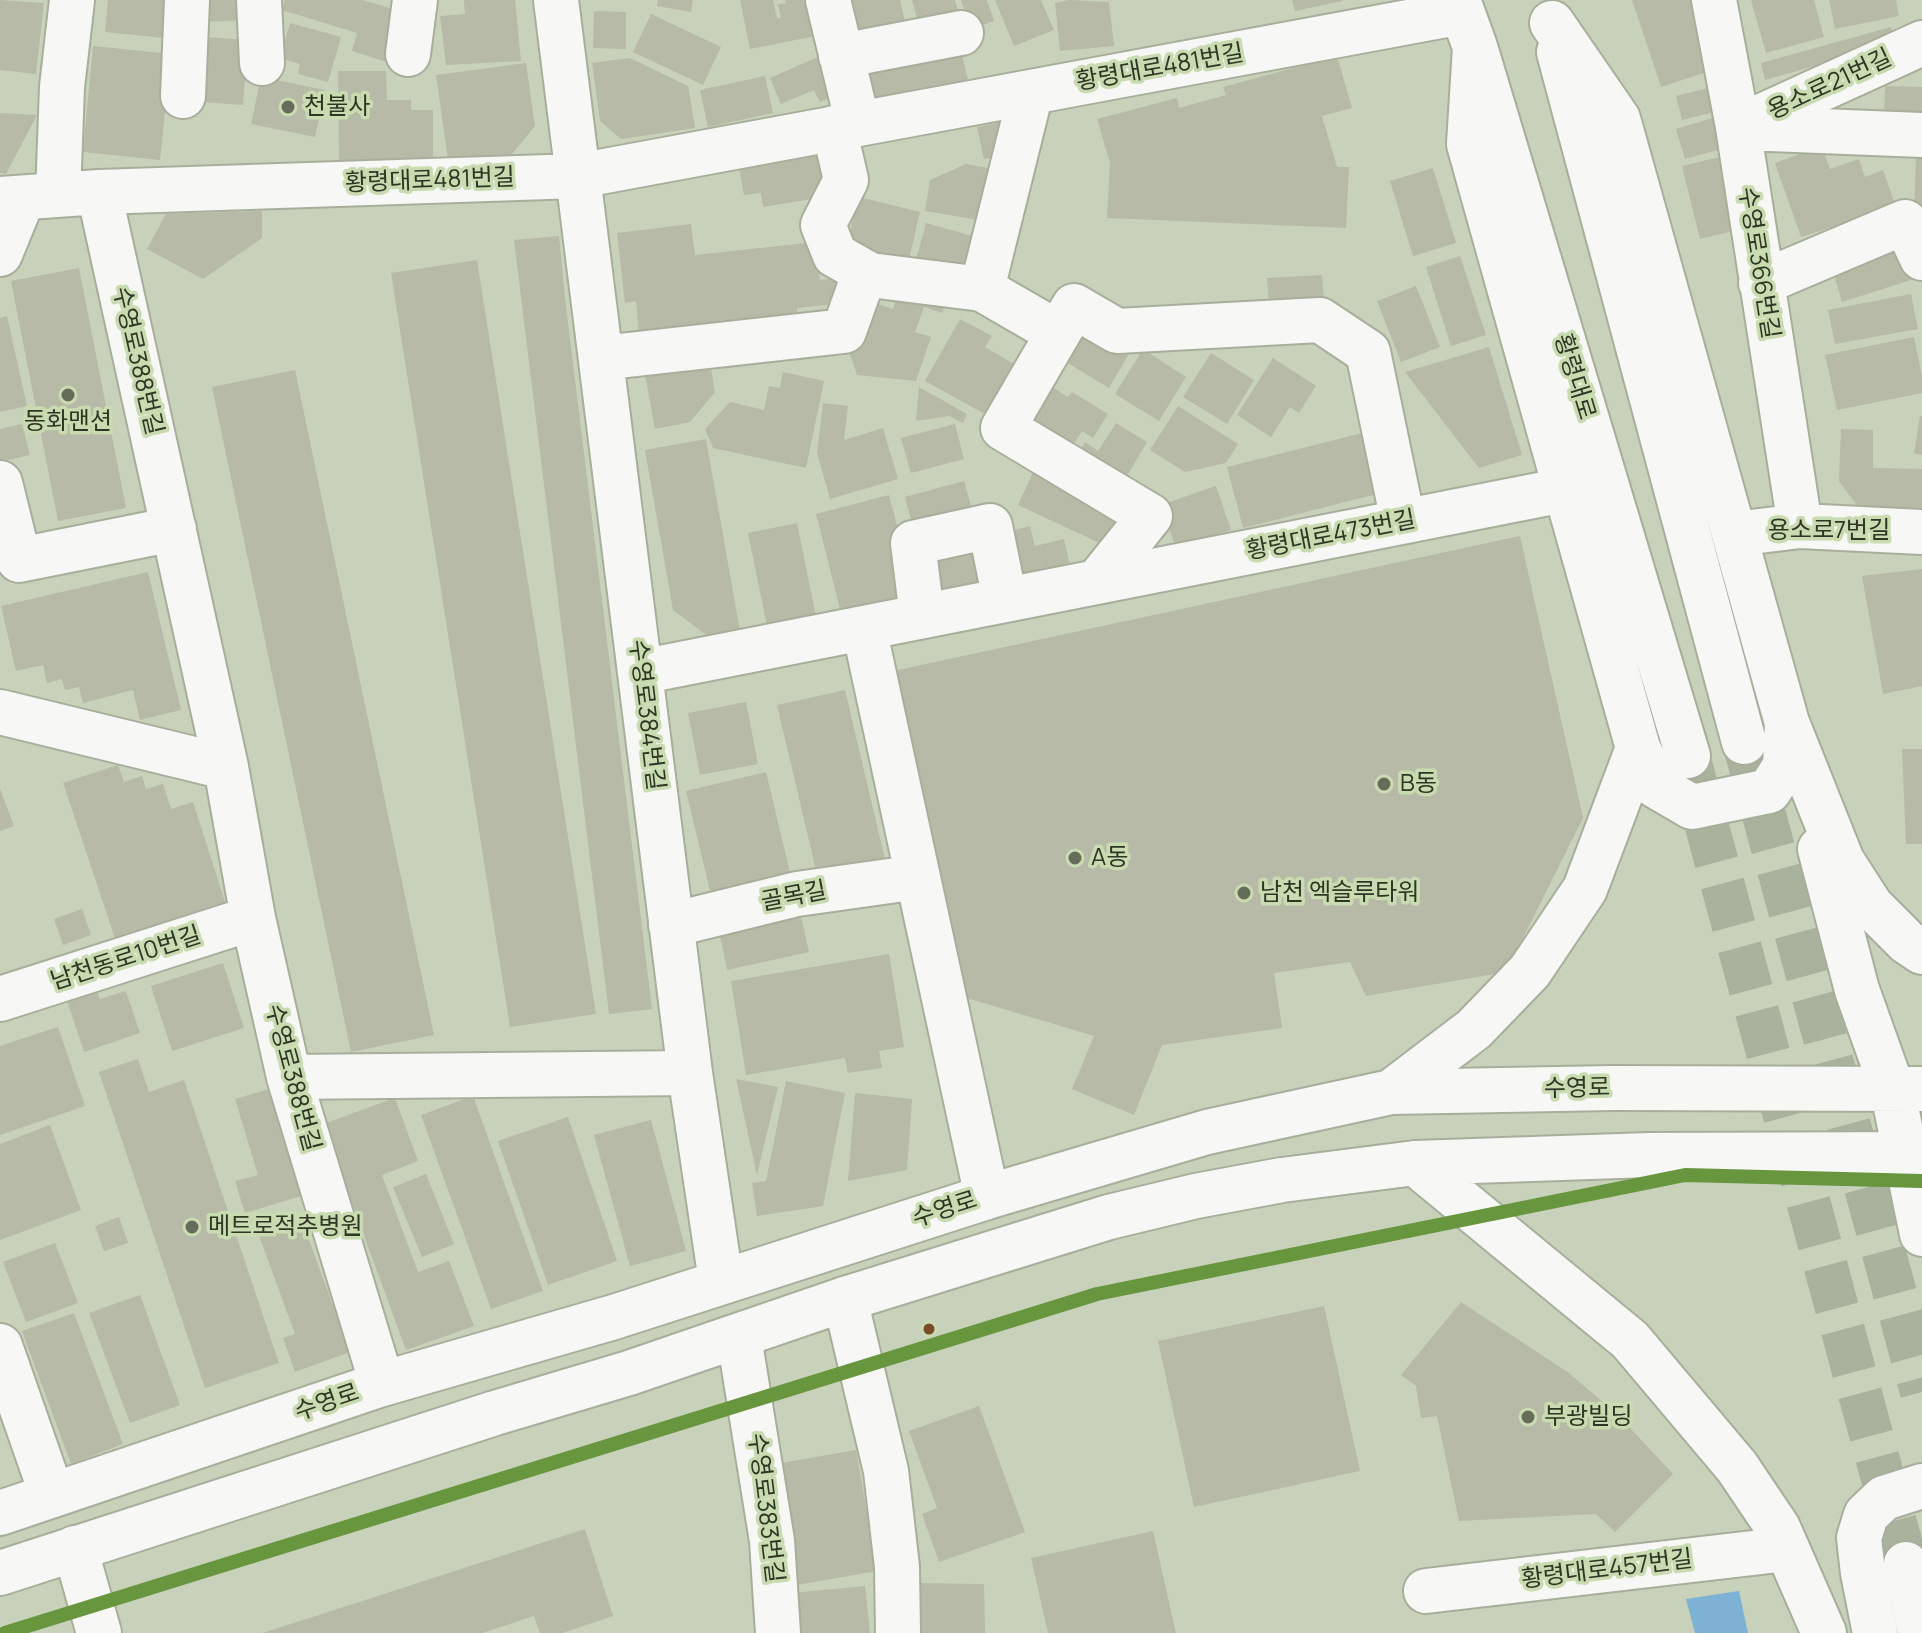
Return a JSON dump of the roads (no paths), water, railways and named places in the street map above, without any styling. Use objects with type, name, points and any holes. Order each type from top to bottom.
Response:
[{"type":"main road","name":"수영로388번길","points":[[72,0],[45,196],[174,529],[226,767],[253,918],[289,1077],[382,1384]]},
{"type":"main road","points":[[183,96],[187,0]]},
{"type":"main road","points":[[259,0],[262,63]]},
{"type":"main road","points":[[408,54],[415,0]]},
{"type":"main road","name":"수영로384번길","points":[[556,0],[690,1073],[721,1281]]},
{"type":"main road","points":[[828,0],[841,56],[846,126],[846,180],[823,225],[835,255],[870,275],[982,289],[1058,333]]},
{"type":"main road","name":"수영로366번길","points":[[1714,0],[1738,127],[1800,526]]},
{"type":"main road","points":[[1548,12],[1618,119],[1787,723],[1857,990],[1907,1088],[1922,1234]]},
{"type":"main road","points":[[1548,12],[1744,742]]},
{"type":"main road","name":"황령대로481번길","points":[[45,196],[578,176],[846,126],[1029,102],[1465,20]]},
{"type":"main road","points":[[1465,20],[1469,144],[1638,748],[1656,786],[1692,807],[1769,791],[1785,766],[1787,723]]},
{"type":"main road","name":"황령대로","points":[[1465,20],[1688,756]]},
{"type":"main road","points":[[841,56],[961,33]]},
{"type":"main road","name":"용소로21번길","points":[[1738,127],[1922,43]]},
{"type":"main road","points":[[982,289],[1029,102]]},
{"type":"main road","points":[[1738,127],[1922,135]]},
{"type":"main road","points":[[0,254],[45,196]]},
{"type":"main road","points":[[1761,283],[1905,222],[1922,258]]},
{"type":"main road","points":[[601,358],[844,331],[865,272]]},
{"type":"main road","points":[[1097,582],[1150,516],[1003,428],[1074,306],[1117,331],[1320,320],[1368,352],[1403,521]]},
{"type":"main road","points":[[0,483],[10,562],[174,529]]},
{"type":"main road","name":"황령대로473번길","points":[[640,672],[1564,490]]},
{"type":"main road","points":[[922,616],[913,543],[990,526],[1005,600]]},
{"type":"main road","name":"용소로7번길","points":[[1735,534],[1800,526],[1922,532]]},
{"type":"main road","points":[[864,628],[987,1197]]},
{"type":"main road","points":[[0,712],[226,767]]},
{"type":"main road","points":[[1787,723],[1842,861],[1871,906],[1907,942],[1922,952]]},
{"type":"main road","points":[[1391,1092],[1474,1029],[1530,971],[1585,889],[1638,748]]},
{"type":"main road","name":"골목길","points":[[671,925],[797,894],[918,877]]},
{"type":"main road","name":"남천동로10번길","points":[[0,999],[253,918]]},
{"type":"main road","points":[[289,1077],[690,1073]]},
{"type":"main road","name":"수영로","points":[[0,1513],[382,1384],[599,1321],[987,1197],[1207,1132],[1391,1092],[1907,1088]]},
{"type":"main road","points":[[0,1573],[739,1337],[845,1299],[1109,1217],[1196,1196],[1282,1180],[1415,1163],[1649,1155],[1914,1154]]},
{"type":"main road","points":[[1415,1163],[1630,1340],[1737,1467],[1778,1528],[1824,1633]]},
{"type":"main road","points":[[845,1299],[886,1471],[897,1567],[898,1633]]},
{"type":"main road","name":"수영로383번길","points":[[739,1337],[772,1541],[778,1633]]},
{"type":"main road","points":[[0,1346],[52,1495]]},
{"type":"main road","points":[[1875,1633],[1859,1538],[1866,1515],[1884,1498],[1922,1486]]},
{"type":"main road","points":[[75,1548],[99,1633]]},
{"type":"main road","name":"황령대로457번길","points":[[1426,1591],[1787,1549]]},
{"type":"main road","points":[[1906,1564],[1920,1633]]},
{"type":"water","points":[[1739,1591],[1748,1633],[1695,1633],[1686,1599]]},
{"type":"tunnel","points":[[1744,742],[1922,1392]]},
{"type":"tunnel","points":[[1688,756],[1906,1564]]},
{"type":"place","name":"천불사","points":[[288,107]]},
{"type":"place","name":"동화맨션","points":[[68,395]]},
{"type":"place","name":"B동","points":[[1384,784]]},
{"type":"place","name":"A동","points":[[1075,858]]},
{"type":"place","name":"남천 엑슬루타워","points":[[1244,893]]},
{"type":"place","name":"메트로적추병원","points":[[192,1227]]},
{"type":"place","name":"부광빌딩","points":[[1528,1417]]}]
